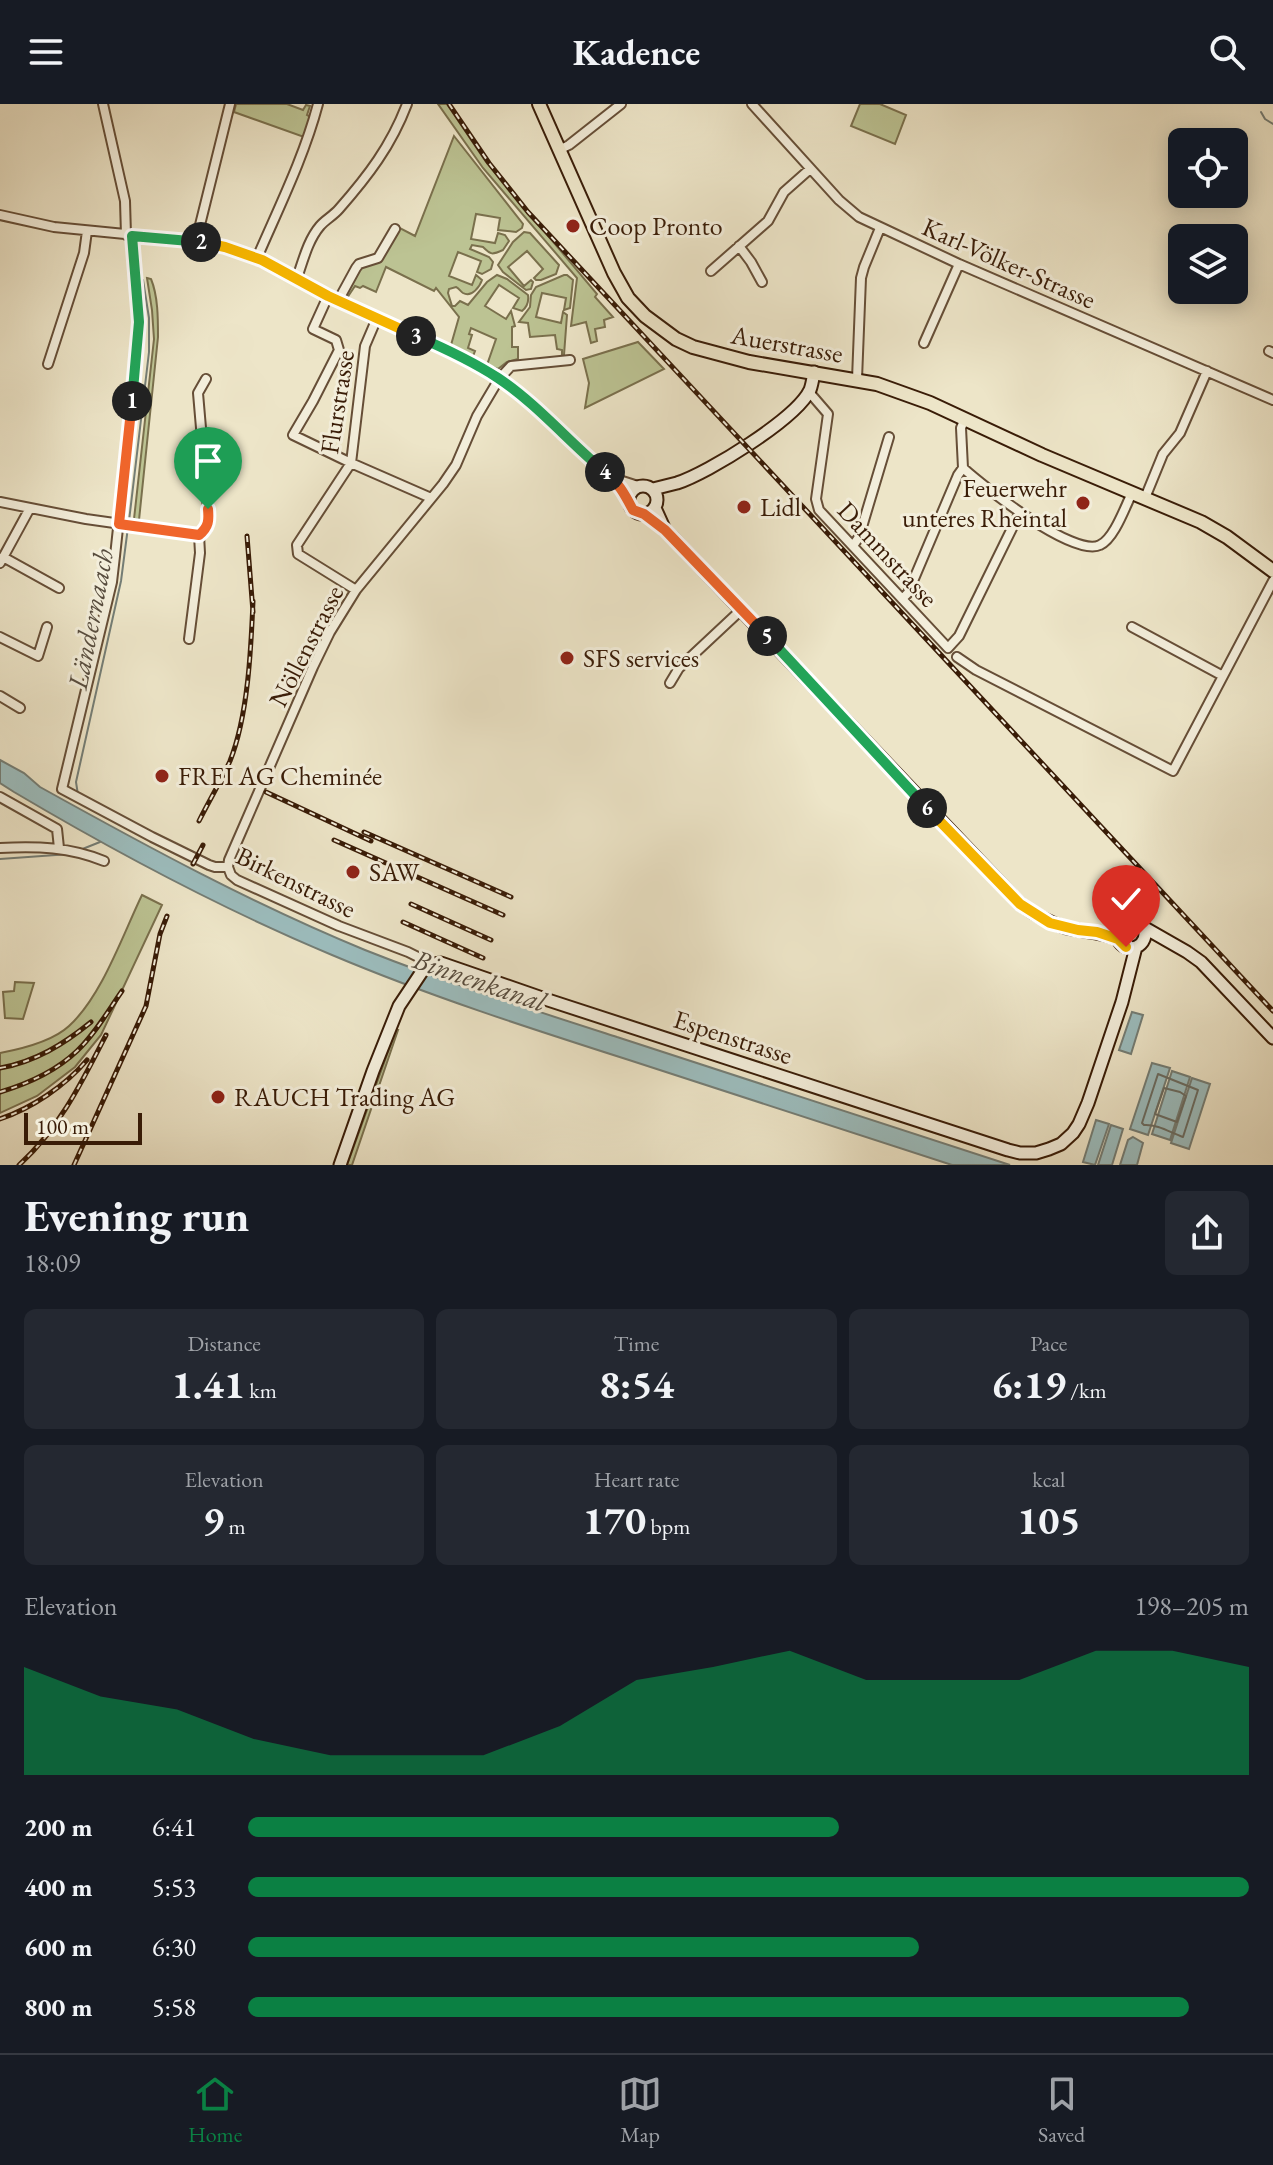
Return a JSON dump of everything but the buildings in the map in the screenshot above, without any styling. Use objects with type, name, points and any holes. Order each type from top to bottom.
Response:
[{"type":"main road","name":"Auerstrasse","points":[[539,104],[628,298],[645,316],[676,339],[740,360],[857,379],[896,390],[1183,513],[1219,532],[1273,571]]},
{"type":"street","points":[[103,104],[125,201],[139,333],[122,524]]},
{"type":"street","points":[[196,241],[230,104]]},
{"type":"street","points":[[257,258],[301,157],[318,104]]},
{"type":"street","points":[[297,278],[306,251],[319,227],[375,166],[392,140],[407,104]]},
{"type":"street","points":[[559,150],[621,104]]},
{"type":"street","name":"Karl-Völker-Strasse","points":[[752,104],[839,200],[859,217],[959,264],[1273,400]]},
{"type":"street","points":[[711,271],[768,221],[784,192],[810,169]]},
{"type":"street","points":[[0,215],[54,227],[196,241],[225,247],[257,258],[338,301],[457,354],[499,379],[533,405],[613,478],[629,499],[633,510],[644,514],[665,530],[1020,904],[1050,923],[1120,937],[1129,948],[1170,943]]},
{"type":"street","points":[[857,379],[861,278],[880,228]]},
{"type":"street","points":[[338,301],[359,264],[378,258],[395,229]]},
{"type":"street","points":[[48,364],[84,253],[87,231]]},
{"type":"street","points":[[739,246],[762,282]]},
{"type":"street","points":[[924,343],[959,264]]},
{"type":"street","points":[[328,296],[313,329],[336,340],[339,350],[293,435],[431,498]]},
{"type":"street","name":"Flurstrasse","points":[[356,590],[298,554],[297,545],[351,463],[365,346],[377,318]]},
{"type":"street","points":[[499,379],[511,366],[570,360]]},
{"type":"street","points":[[1145,498],[1163,454],[1180,433],[1207,371]]},
{"type":"street","points":[[644,514],[655,499],[676,483],[721,461],[792,411],[809,392],[814,372]]},
{"type":"street","points":[[0,502],[199,535],[206,530],[209,521],[198,393],[206,379]]},
{"type":"street","name":"Nöllenstrasse","points":[[228,867],[330,632],[356,590],[456,465],[477,416],[499,379]]},
{"type":"street","name":"Dammstrasse","points":[[809,392],[828,414],[817,505],[824,517],[948,648],[959,636],[1020,512]]},
{"type":"street","points":[[902,599],[908,593],[963,468],[961,428],[965,418]]},
{"type":"street","points":[[853,546],[859,537],[889,437]]},
{"type":"street","points":[[963,468],[1020,512],[1073,542],[1093,547],[1108,540],[1132,493]]},
{"type":"street","points":[[613,478],[643,485],[655,499],[665,530]]},
{"type":"street","points":[[629,499],[633,489],[638,486]]},
{"type":"street","points":[[30,508],[2,560],[59,588]]},
{"type":"street","name":"Birkenstrasse","points":[[122,524],[65,790],[209,865],[228,867],[237,880],[426,963]]},
{"type":"street","points":[[189,639],[200,553],[199,535]]},
{"type":"street","points":[[957,657],[976,670],[1173,771],[1273,581]]},
{"type":"street","points":[[670,683],[679,668],[741,610]]},
{"type":"street","points":[[0,637],[38,656],[47,627]]},
{"type":"street","points":[[1132,627],[1223,676]]},
{"type":"street","points":[[0,696],[20,708]]},
{"type":"street","points":[[0,797],[57,829],[59,848]]},
{"type":"street","points":[[0,848],[59,848],[104,861]]},
{"type":"street","points":[[1120,937],[1126,920],[1139,921],[1145,928],[1201,962],[1273,1038]]},
{"type":"street","points":[[1139,945],[1145,936],[1145,928]]},
{"type":"street","name":"Espenstrasse","points":[[1120,937],[1128,977]]},
{"type":"street","name":"Espenstrasse","points":[[426,963],[450,965],[537,997],[1020,1153],[1036,1153],[1061,1144],[1079,1124],[1139,945]]},
{"type":"street","points":[[340,1165],[392,1020],[426,963]]},
{"type":"green space","points":[[236,104],[287,104],[303,110],[306,105],[310,106],[307,115],[311,117],[304,137],[234,112]]},
{"type":"green space","points":[[438,104],[447,104],[486,162],[613,317],[604,320],[605,327],[595,329],[597,341],[591,343],[586,322],[571,326],[577,278],[483,168]]},
{"type":"green space","points":[[860,104],[880,104],[906,115],[895,144],[851,126]]},
{"type":"green space","points":[[454,136],[523,224],[516,232],[498,230],[500,218],[476,214],[471,239],[495,243],[498,233],[505,235],[509,241],[503,250],[494,253],[472,245],[470,249],[493,262],[491,269],[482,274],[477,272],[481,261],[458,252],[449,276],[472,285],[476,275],[482,280],[469,294],[456,287],[449,289],[452,306],[460,301],[468,305],[497,275],[528,295],[522,311],[513,308],[519,298],[499,285],[485,306],[506,319],[511,311],[515,326],[512,327],[512,347],[518,347],[518,359],[498,369],[487,365],[496,339],[471,328],[468,348],[475,351],[473,356],[451,345],[459,317],[436,288],[434,291],[386,267],[376,292],[355,286],[345,297],[361,266],[378,261],[398,227],[415,236]]},
{"type":"green space","points":[[524,232],[530,233],[559,265],[556,274],[536,280],[534,278],[543,269],[527,251],[508,267],[524,286],[531,280],[533,282],[531,289],[526,290],[498,265],[513,242]]},
{"type":"green space","points":[[564,275],[573,280],[570,308],[564,310],[566,298],[542,293],[536,317],[561,323],[563,312],[567,315],[562,356],[562,350],[557,349],[555,335],[530,337],[528,323],[519,322],[530,307],[531,295],[536,287]]},
{"type":"green space","points":[[147,278],[151,279],[155,293],[158,337],[139,520],[134,519],[154,339]]},
{"type":"green space","points":[[638,342],[664,369],[585,408],[589,383],[583,359]]},
{"type":"green space","points":[[142,895],[162,905],[101,1035],[75,1067],[37,1096],[0,1113],[0,1053],[46,1040],[69,1026],[81,1013],[102,982]]},
{"type":"green space","points":[[15,982],[34,983],[23,1019],[5,1018],[3,992],[14,991]]},
{"type":"green space","points":[[396,1030],[352,1165],[347,1165]]},
{"type":"water","points":[[0,760],[24,773],[40,787],[160,853],[281,913],[365,950],[522,1006],[1010,1165],[952,1165],[517,1024],[369,970],[210,899],[53,815],[0,783]]},
{"type":"water","points":[[1132,1012],[1143,1015],[1131,1054],[1119,1050]]},
{"type":"water","points":[[1152,1063],[1170,1068],[1148,1135],[1130,1129]]},
{"type":"water","points":[[1172,1071],[1190,1077],[1170,1140],[1152,1134]]},
{"type":"water","points":[[1192,1078],[1210,1084],[1189,1149],[1171,1143]]},
{"type":"water","points":[[1096,1120],[1109,1124],[1095,1165],[1083,1162]]},
{"type":"water","points":[[1111,1125],[1123,1129],[1112,1165],[1098,1165]]},
{"type":"water","points":[[1133,1137],[1143,1143],[1137,1165],[1120,1165],[1128,1140]]},
{"type":"waterway","points":[[1261,112],[1273,124]]},
{"type":"waterway","name":"Ländernaach","points":[[129,521],[149,352],[149,318],[143,280]]},
{"type":"waterway","name":"Ländernaach","points":[[78,795],[76,782],[121,581],[128,527]]},
{"type":"waterway","points":[[80,850],[100,842]]},
{"type":"waterway","points":[[0,859],[70,854]]},
{"type":"railway","points":[[449,104],[489,163],[528,212],[1273,1011]]},
{"type":"railway","points":[[247,536],[253,612]]},
{"type":"railway","points":[[199,821],[230,761],[241,724],[248,682],[253,601]]},
{"type":"railway","points":[[266,792],[371,841]]},
{"type":"railway","points":[[364,832],[511,897]]},
{"type":"railway","points":[[334,840],[503,915]]},
{"type":"railway","points":[[193,864],[203,845]]},
{"type":"railway","points":[[411,904],[491,940]]},
{"type":"railway","points":[[74,1165],[146,1006],[160,934],[167,916]]},
{"type":"railway","points":[[403,922],[483,958]]},
{"type":"railway","points":[[0,1092],[41,1076],[69,1058],[90,1037],[122,991]]},
{"type":"railway","points":[[0,1068],[48,1051],[91,1022]]},
{"type":"railway","points":[[19,1165],[58,1120],[106,1035]]},
{"type":"railway","points":[[0,1119],[47,1095],[69,1079],[87,1060]]},
{"type":"place","name":"Coop Pronto","points":[[573,226]]},
{"type":"place","name":"Feuerwehr unteres Rheintal","points":[[1083,503]]},
{"type":"place","name":"Lidl","points":[[744,507]]},
{"type":"place","name":"SFS services","points":[[567,658]]},
{"type":"place","name":"FREI AG Cheminée","points":[[162,776]]},
{"type":"place","name":"SAW","points":[[353,872]]},
{"type":"place","name":"RAUCH Trading AG","points":[[218,1097]]},
{"type":"route","points":[[208,509],[206,530],[199,535],[119,524],[139,333],[132,236],[196,241],[257,258],[328,296],[457,354],[499,379],[533,405],[613,478],[629,499],[633,510],[644,514],[665,530],[1020,904],[1050,923],[1097,932],[1118,939],[1126,947]]},
{"type":"water label","name":"Binnenkanal","points":[[480,980]]}]
